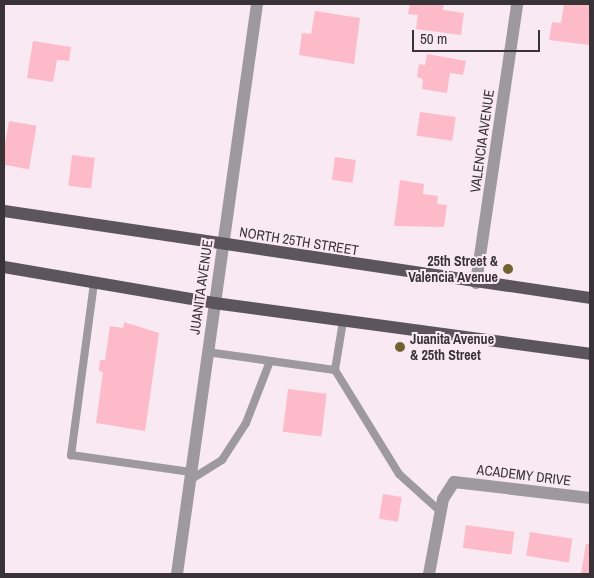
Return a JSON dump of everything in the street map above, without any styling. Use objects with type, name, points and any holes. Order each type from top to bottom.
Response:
[{"type":"main road","name":"NORTH 25TH STREET","points":[[4,211],[476,283],[590,298]]},
{"type":"main road","points":[[4,268],[214,303],[590,354]]},
{"type":"street","name":"JUANITA AVENUE","points":[[177,574],[257,4]]},
{"type":"street","name":"VALENCIA AVENUE","points":[[476,283],[517,4]]},
{"type":"street","name":"ACADEMY DRIVE","points":[[440,511],[454,482],[590,498]]},
{"type":"street","points":[[429,574],[440,511]]},
{"type":"lane","points":[[94,282],[71,455],[191,476],[222,460],[246,423],[270,361]]},
{"type":"lane","points":[[343,321],[335,370],[399,474],[440,511]]},
{"type":"lane","points":[[207,352],[335,370]]},
{"type":"building","points":[[410,4],[444,4],[443,10],[464,13],[461,35],[416,29],[418,15],[408,14]]},
{"type":"building","points":[[564,4],[590,5],[590,45],[549,40],[552,22],[561,23]]},
{"type":"building","points":[[315,11],[360,18],[354,64],[299,55],[302,33],[311,34]]},
{"type":"building","points":[[33,41],[71,47],[69,61],[57,60],[53,82],[27,78]]},
{"type":"building","points":[[427,54],[466,61],[463,75],[450,73],[447,93],[422,89],[423,79],[417,77],[419,64],[425,65]]},
{"type":"building","points":[[420,112],[456,117],[452,141],[417,136]]},
{"type":"building","points":[[9,121],[37,126],[29,169],[4,165],[4,149]]},
{"type":"building","points":[[72,155],[95,158],[91,189],[68,186]]},
{"type":"building","points":[[335,157],[356,160],[353,183],[332,180]]},
{"type":"building","points":[[400,180],[424,184],[423,194],[438,196],[437,204],[447,205],[444,227],[394,226]]},
{"type":"building","points":[[124,322],[159,333],[145,431],[96,423],[103,372],[99,371],[100,360],[105,360],[110,326],[123,328]]},
{"type":"building","points":[[288,389],[327,394],[321,436],[283,432]]},
{"type":"building","points":[[383,494],[402,497],[398,522],[379,519]]},
{"type":"building","points":[[466,525],[515,532],[511,555],[463,548]]},
{"type":"building","points":[[530,532],[572,539],[569,562],[526,556]]},
{"type":"building","points":[[586,544],[590,544],[590,574],[581,574]]},
{"type":"place","name":"25th Street & Valencia Avenue","points":[[508,269]]},
{"type":"place","name":"Juanita Avenue & 25th Street","points":[[400,347]]}]
